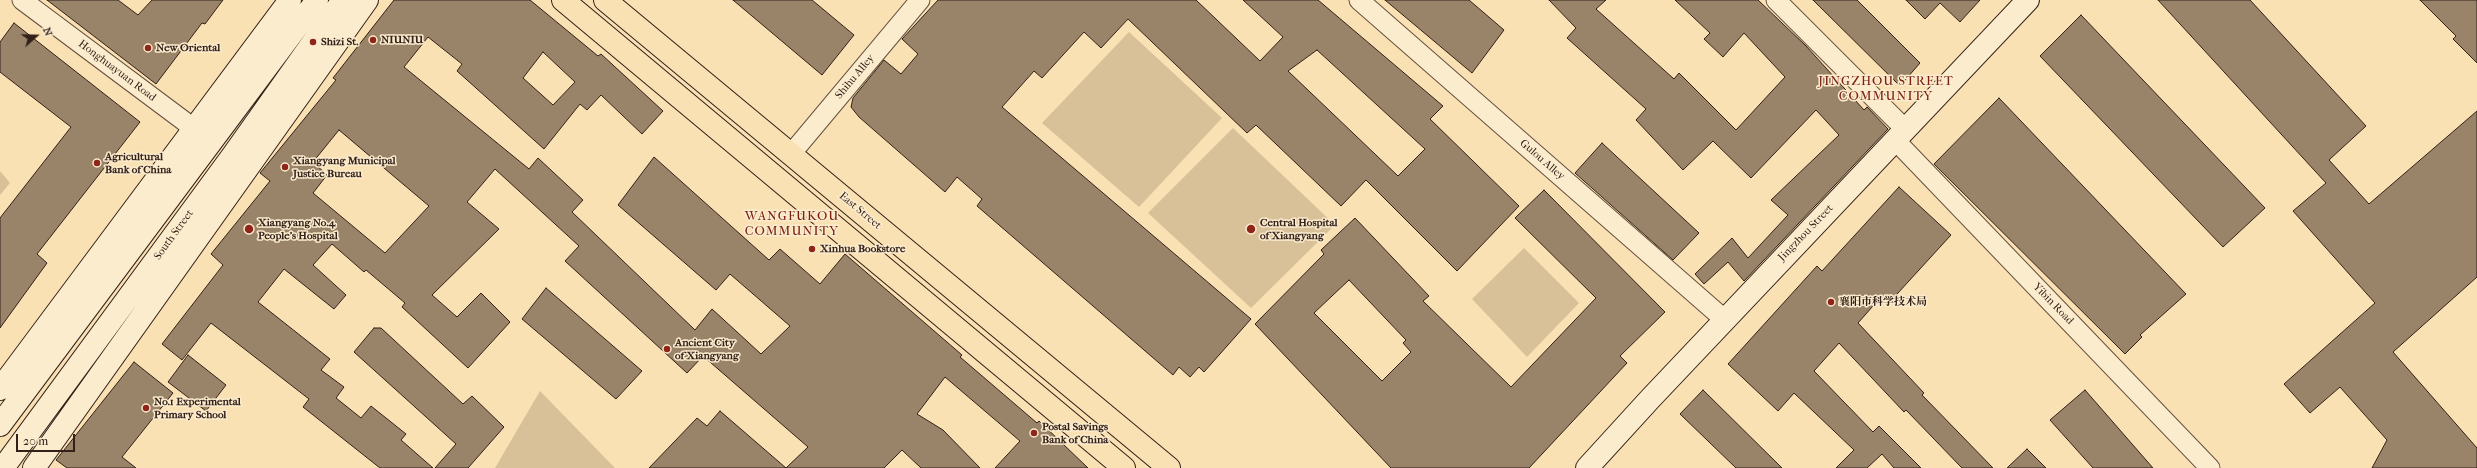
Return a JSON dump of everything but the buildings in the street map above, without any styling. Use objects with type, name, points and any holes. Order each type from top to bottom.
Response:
[{"type":"main road","points":[[563,0],[1124,468]]},
{"type":"main road","name":"East Street","points":[[605,0],[1169,468]]},
{"type":"street","name":"Honghuayuan Road","points":[[22,0],[184,121],[192,130],[210,144]]},
{"type":"street","points":[[0,389],[290,0]]},
{"type":"street","points":[[0,425],[317,0]]},
{"type":"street","name":"South Street","points":[[3,468],[228,161],[343,0]]},
{"type":"street","points":[[34,468],[367,0]]},
{"type":"street","name":"Shihu Alley","points":[[791,154],[920,0]]},
{"type":"street","name":"Gulou Alley","points":[[1359,0],[1724,320]]},
{"type":"street","name":"Yibin Road","points":[[1776,0],[2210,468]]},
{"type":"street","name":"Jingzhou Street","points":[[1587,468],[1724,320],[2028,0]]},
{"type":"shaded area","points":[[1129,32],[1222,118],[1139,207],[1042,123]]},
{"type":"shaded area","points":[[1233,128],[1335,225],[1251,308],[1148,213]]},
{"type":"shaded area","points":[[0,171],[10,183],[0,195]]},
{"type":"shaded area","points":[[1524,248],[1579,303],[1527,357],[1472,299]]},
{"type":"shaded area","points":[[540,391],[615,468],[495,468]]},
{"type":"place","name":"NIUNIU","points":[[373,40]]},
{"type":"place","name":"Shizi St.","points":[[313,42]]},
{"type":"place","name":"New Oriental","points":[[148,48]]},
{"type":"place","name":"Agricultural Bank of China","points":[[97,163]]},
{"type":"place","name":"Xiangyang Municipal Justice Bureau","points":[[285,167]]},
{"type":"place","name":"Xiangyang No.4 People's Hospital","points":[[249,229]]},
{"type":"place","name":"Central Hospital of Xiangyang","points":[[1251,229]]},
{"type":"place","name":"Xinhua Bookstore","points":[[812,249]]},
{"type":"place","name":"襄阳市科学技术局","points":[[1831,302]]},
{"type":"place","name":"Ancient City of Xiangyang","points":[[667,349]]},
{"type":"place","name":"No.1 Experimental Primary School","points":[[146,408]]},
{"type":"place","name":"Postal Savings Bank of China","points":[[1034,433]]},
{"type":"district","name":"JINGZHOU STREET COMMUNITY","points":[[1886,90]]},
{"type":"district","name":"WANGFUKOU COMMUNITY","points":[[792,224]]}]
